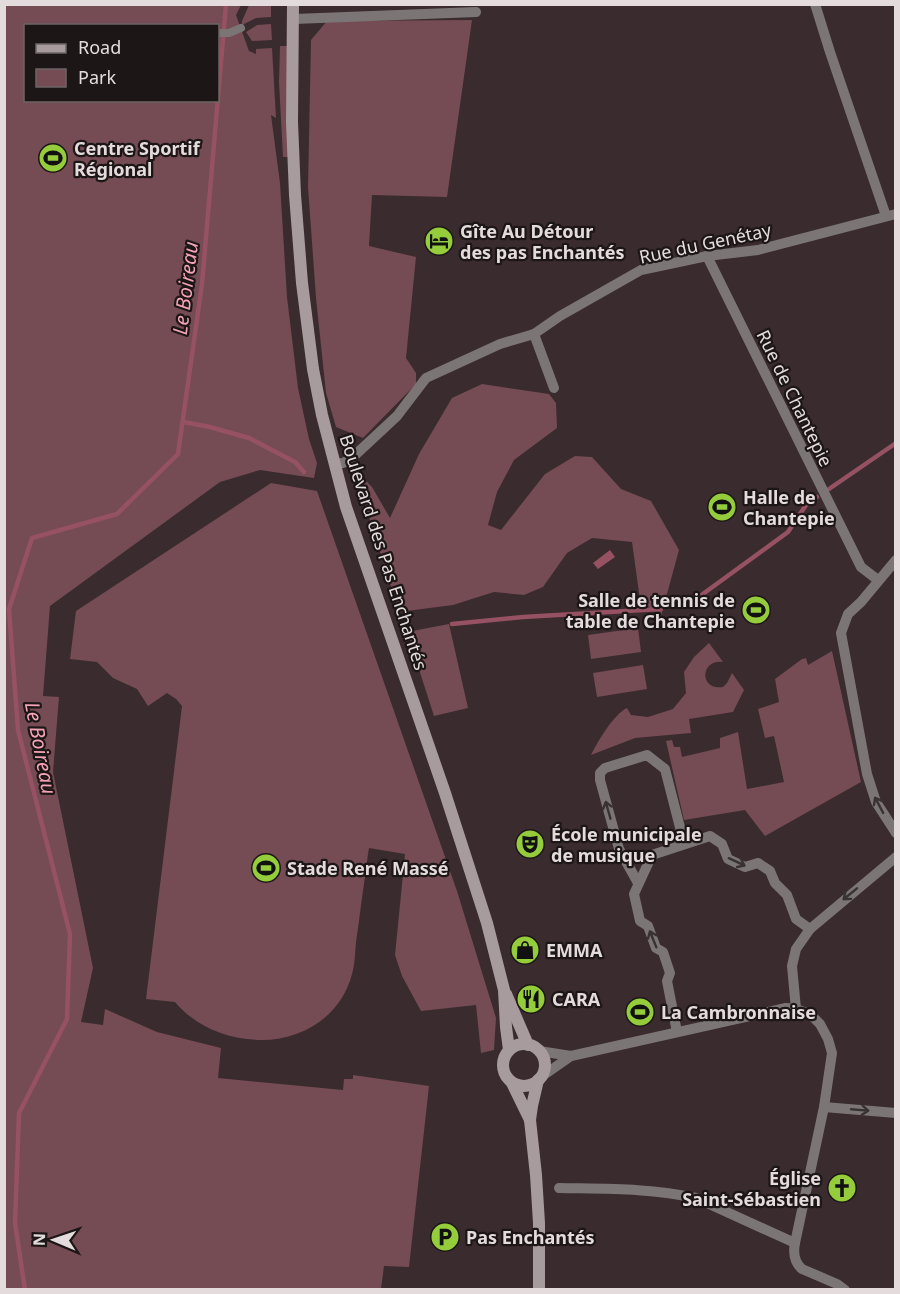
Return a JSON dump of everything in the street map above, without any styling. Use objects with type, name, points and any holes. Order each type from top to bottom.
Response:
[{"type":"main road","name":"Boulevard des Pas Enchantés","points":[[293,4],[292,122],[295,195],[302,283],[313,369],[322,415],[346,507],[487,923],[504,990],[509,1050],[502,1065],[504,1073],[512,1083],[530,1120]]},
{"type":"main road","name":"Boulevard des Pas Enchantés","points":[[504,990],[533,1048],[544,1062],[544,1070],[532,1106],[530,1120],[539,1222],[539,1290]]},
{"type":"main road","points":[[509,1050],[516,1046],[533,1048]]},
{"type":"main road","points":[[512,1083],[527,1086],[540,1079]]},
{"type":"street","points":[[328,4],[328,16]]},
{"type":"street","points":[[815,4],[830,52],[891,215]]},
{"type":"street","points":[[294,19],[476,12]]},
{"type":"street","points":[[219,33],[229,33],[240,28]]},
{"type":"street","name":"Rue du Genétay","points":[[334,464],[353,458],[398,416],[426,378],[500,344],[534,334],[560,316],[641,270],[707,256],[758,250],[891,215]]},
{"type":"street","name":"Rue de Chantepie","points":[[707,256],[861,567],[878,580]]},
{"type":"street","points":[[534,334],[554,388]]},
{"type":"street","points":[[896,560],[848,614],[841,633],[867,774],[876,802],[896,833]]},
{"type":"street","points":[[638,882],[619,849],[600,780],[600,773],[605,768],[647,754],[665,769],[684,843]]},
{"type":"street","points":[[677,1032],[667,981],[670,973],[663,952],[656,948],[648,926],[640,921],[634,894],[652,855],[711,836],[722,844],[728,859],[745,867],[758,863],[770,871],[775,883],[787,895],[796,919],[810,929]]},
{"type":"street","points":[[796,1009],[792,966],[796,949],[810,929],[896,857]]},
{"type":"street","points":[[540,1079],[571,1056],[786,1008],[811,1015],[820,1024],[832,1053],[824,1107],[794,1256],[799,1266],[807,1272],[837,1284],[845,1290]]},
{"type":"street","points":[[533,1048],[571,1056]]},
{"type":"street","points":[[824,1107],[896,1113]]},
{"type":"street","points":[[559,1188],[621,1188],[696,1198],[795,1243]]},
{"type":"green space","points":[[4,5],[241,5],[236,15],[249,51],[256,54],[256,49],[272,48],[276,118],[271,115],[280,183],[287,297],[298,388],[309,439],[317,463],[314,478],[260,470],[220,482],[50,606],[43,696],[59,697],[53,772],[93,968],[81,1022],[103,1025],[105,1009],[157,1032],[221,1048],[218,1078],[343,1090],[344,1079],[353,1079],[353,1075],[429,1086],[409,1267],[384,1266],[381,1289],[5,1289]]},
{"type":"green space","points":[[249,5],[271,5],[271,17],[256,18],[242,25]]},
{"type":"green space","points":[[472,20],[447,197],[372,195],[369,246],[416,257],[406,358],[416,373],[416,384],[363,438],[336,427],[326,393],[308,187],[311,40],[327,21]]},
{"type":"green space","points":[[271,24],[272,40],[252,41],[246,32],[257,25]]},
{"type":"green space","points":[[280,46],[287,46],[289,157],[283,157],[279,82]]},
{"type":"green space","points":[[482,384],[549,394],[556,403],[557,428],[514,460],[497,492],[488,525],[501,530],[545,474],[575,456],[592,457],[621,489],[651,501],[679,550],[661,616],[640,600],[632,542],[592,538],[567,553],[543,587],[524,595],[494,592],[453,605],[399,612],[363,498],[361,476],[372,487],[390,518],[419,454],[452,398]]},
{"type":"green space","points":[[271,483],[317,491],[457,891],[496,1018],[494,1050],[481,1053],[476,1005],[421,1011],[402,976],[395,955],[405,854],[369,848],[352,974],[339,1003],[317,1024],[290,1036],[275,1039],[247,1039],[224,1034],[202,1025],[175,1002],[146,999],[182,706],[167,693],[148,706],[137,689],[113,678],[97,662],[70,659],[76,611]]},
{"type":"green space","points":[[449,624],[468,708],[434,716],[407,632]]},
{"type":"green space","points":[[638,628],[641,652],[591,659],[588,635]]},
{"type":"green space","points":[[709,643],[723,662],[710,665],[705,675],[706,680],[715,687],[723,687],[732,673],[744,690],[733,712],[689,719],[691,733],[635,738],[591,755],[612,722],[627,708],[631,715],[648,717],[673,709],[686,693],[684,672],[694,657]]},
{"type":"green space","points":[[832,651],[861,782],[765,836],[745,810],[684,820],[666,741],[672,740],[674,747],[680,747],[682,757],[720,748],[720,738],[738,732],[747,789],[784,782],[774,736],[765,738],[758,709],[779,702],[775,679],[802,659],[806,658],[808,665]]},
{"type":"green space","points":[[643,665],[647,689],[597,697],[593,673]]},
{"type":"shaded area","points":[[610,550],[615,557],[598,569],[593,563]]},
{"type":"waterway","name":"Le Boireau","points":[[219,86],[226,4]]},
{"type":"waterway","name":"Le Boireau","points":[[25,1290],[15,1223],[19,1113],[67,1019],[70,934],[18,730],[9,609],[32,538],[117,514],[178,454],[202,284],[218,102]]},
{"type":"waterway","points":[[183,422],[249,438],[295,462],[304,472]]},
{"type":"waterway","points":[[829,489],[896,443]]},
{"type":"waterway","points":[[696,599],[788,532],[806,505],[817,497]]},
{"type":"waterway","points":[[452,624],[523,617],[661,609]]},
{"type":"place","name":"Centre Sportif Régional","points":[[53,158]]},
{"type":"place","name":"Gîte Au Détour des pas Enchantés","points":[[439,241]]},
{"type":"place","name":"Halle de Chantepie","points":[[722,507]]},
{"type":"place","name":"Salle de tennis de table de Chantepie","points":[[756,610]]},
{"type":"place","name":"École municipale de musique","points":[[530,844]]},
{"type":"place","name":"Stade René Massé","points":[[266,868]]},
{"type":"place","name":"EMMA","points":[[525,950]]},
{"type":"place","name":"CARA","points":[[531,999]]},
{"type":"place","name":"La Cambronnaise","points":[[640,1012]]},
{"type":"place","name":"Église Saint-Sébastien","points":[[842,1188]]},
{"type":"place","name":"Pas Enchantés","points":[[445,1237]]}]
